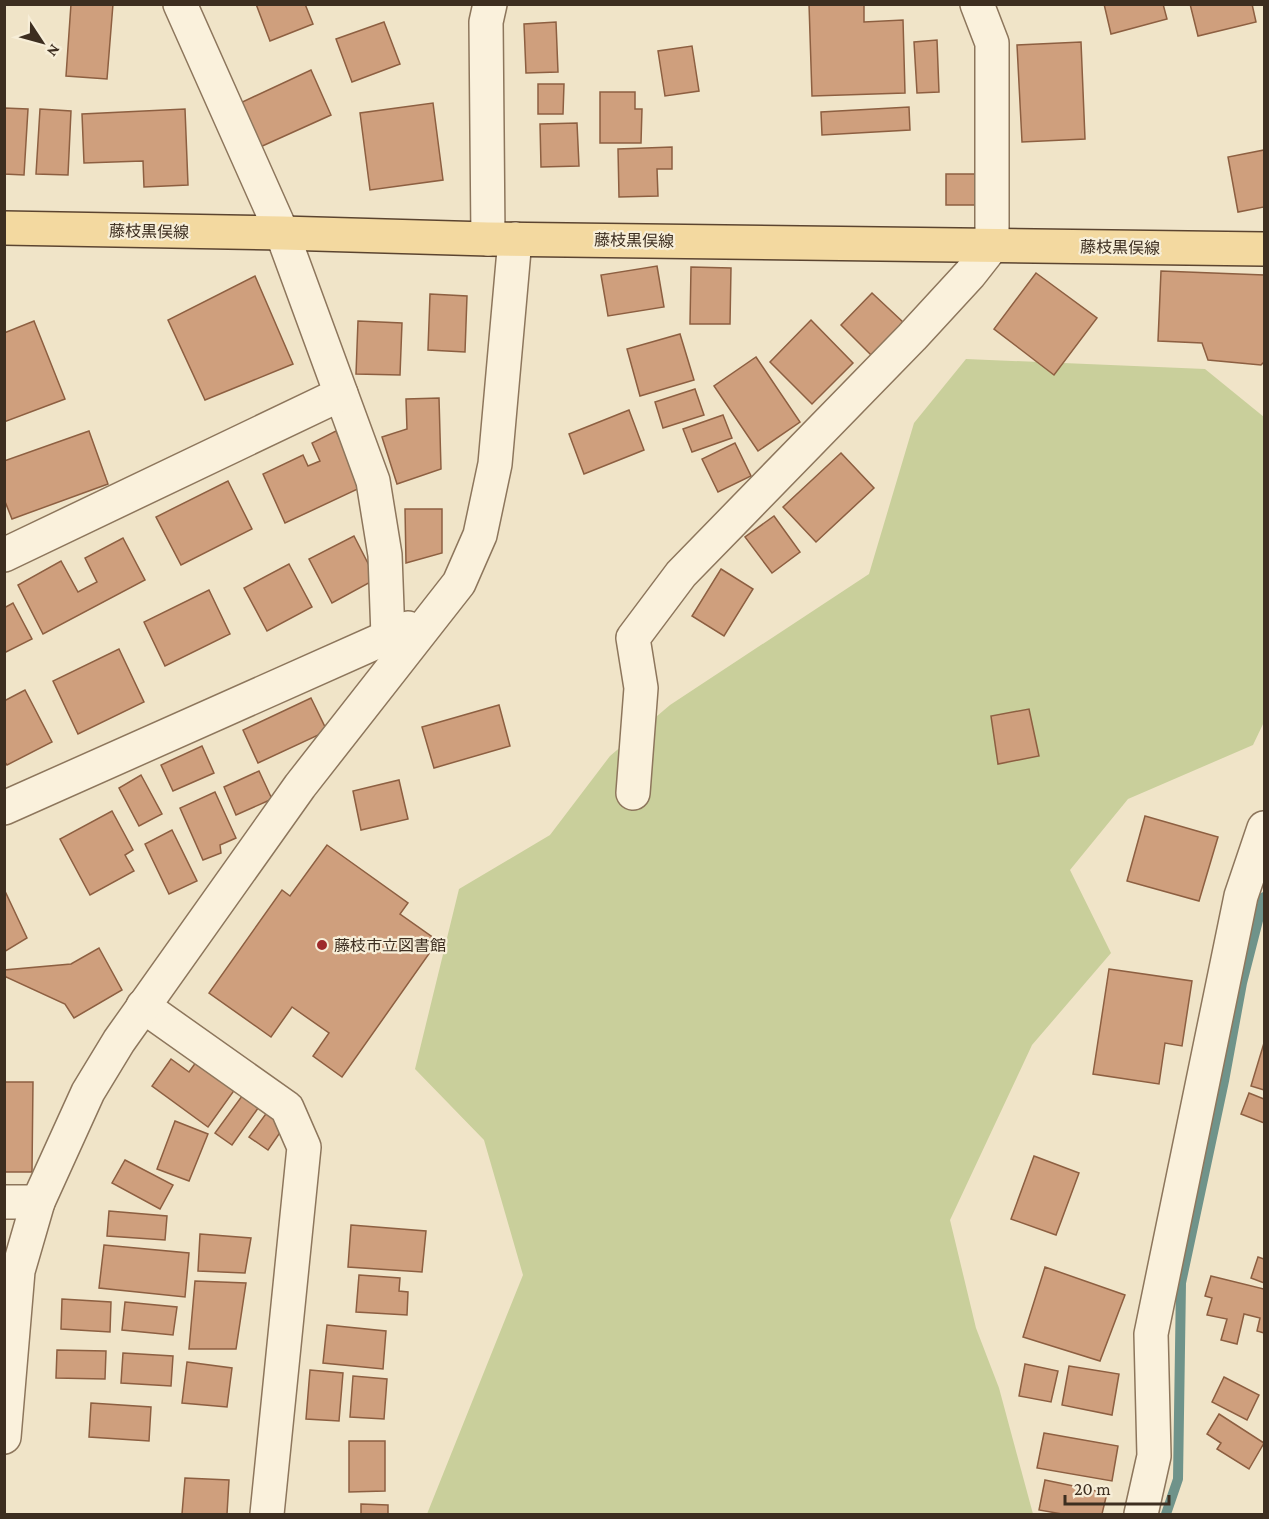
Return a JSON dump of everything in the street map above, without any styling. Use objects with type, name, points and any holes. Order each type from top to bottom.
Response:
[{"type":"main road","name":"藤枝黒俣線","points":[[4,228],[501,239],[1264,249]]},
{"type":"street","points":[[180,4],[282,233],[373,481],[385,555],[388,636]]},
{"type":"street","points":[[4,1437],[18,1271],[38,1202],[88,1092],[143,1006],[300,786],[459,583],[480,535],[495,464],[501,239],[486,22],[490,4]]},
{"type":"street","points":[[633,793],[641,688],[633,638],[681,574],[912,336],[970,274],[992,246],[992,43],[977,4]]},
{"type":"street","points":[[4,555],[341,394]]},
{"type":"street","points":[[4,808],[432,618]]},
{"type":"street","points":[[1141,1515],[1154,1456],[1151,1334],[1253,900],[1264,828]]},
{"type":"street","points":[[143,1006],[287,1108],[304,1147],[267,1515]]},
{"type":"street","points":[[4,1202],[38,1202]]},
{"type":"green space","points":[[966,359],[1205,369],[1264,417],[1264,722],[1253,745],[1128,799],[1070,870],[1111,953],[1032,1045],[950,1220],[976,1328],[999,1388],[1033,1514],[427,1514],[523,1275],[484,1140],[415,1069],[459,889],[550,835],[610,756],[670,705],[869,574],[914,423]]},
{"type":"building","points":[[71,4],[113,4],[107,79],[66,76]]},
{"type":"building","points":[[256,4],[305,4],[313,24],[270,41]]},
{"type":"building","points":[[809,4],[864,4],[864,22],[903,20],[905,93],[812,96]]},
{"type":"building","points":[[1104,4],[1163,4],[1167,19],[1111,34]]},
{"type":"building","points":[[1190,4],[1252,4],[1256,22],[1198,36]]},
{"type":"building","points":[[384,22],[400,64],[352,82],[336,39]]},
{"type":"building","points":[[556,22],[558,72],[526,73],[524,24]]},
{"type":"building","points":[[937,40],[939,92],[917,93],[914,42]]},
{"type":"building","points":[[1081,42],[1085,139],[1022,142],[1017,45]]},
{"type":"building","points":[[692,46],[699,91],[665,96],[658,51]]},
{"type":"building","points":[[311,70],[331,115],[258,148],[238,104]]},
{"type":"building","points":[[538,84],[564,84],[563,114],[538,114]]},
{"type":"building","points":[[600,92],[635,92],[635,109],[642,109],[641,143],[600,143]]},
{"type":"building","points":[[433,103],[443,180],[370,190],[360,113]]},
{"type":"building","points":[[909,107],[910,130],[822,135],[821,112]]},
{"type":"building","points":[[4,108],[28,109],[24,175],[4,174]]},
{"type":"building","points":[[40,109],[71,111],[68,175],[36,174]]},
{"type":"building","points":[[185,109],[188,185],[144,187],[143,161],[84,163],[82,114]]},
{"type":"building","points":[[577,123],[579,166],[541,167],[540,124]]},
{"type":"building","points":[[672,147],[672,169],[657,169],[658,196],[619,197],[618,149]]},
{"type":"building","points":[[1264,150],[1264,207],[1238,212],[1228,157]]},
{"type":"building","points":[[946,174],[981,174],[981,205],[946,205]]},
{"type":"building","points":[[657,266],[664,307],[608,316],[601,275]]},
{"type":"building","points":[[691,267],[731,268],[730,324],[690,324]]},
{"type":"building","points":[[1161,271],[1264,275],[1264,362],[1261,365],[1208,360],[1202,343],[1158,341]]},
{"type":"building","points":[[1036,273],[1097,318],[1054,375],[994,329]]},
{"type":"building","points":[[255,276],[293,364],[205,400],[168,320]]},
{"type":"building","points":[[872,293],[904,323],[872,356],[841,325]]},
{"type":"building","points":[[430,294],[467,296],[465,352],[428,350]]},
{"type":"building","points":[[811,320],[853,363],[812,404],[770,362]]},
{"type":"building","points":[[34,321],[65,399],[4,422],[4,333]]},
{"type":"building","points":[[358,321],[402,323],[400,375],[356,374]]},
{"type":"building","points":[[680,334],[694,380],[640,396],[627,349]]},
{"type":"building","points":[[756,357],[800,422],[758,451],[714,386]]},
{"type":"building","points":[[695,389],[704,415],[663,428],[655,402]]},
{"type":"building","points":[[439,398],[441,469],[397,484],[382,437],[407,429],[406,399]]},
{"type":"building","points":[[629,410],[644,450],[584,474],[569,434]]},
{"type":"building","points":[[723,415],[732,438],[692,452],[683,429]]},
{"type":"building","points":[[89,431],[108,484],[12,519],[4,499],[4,461]]},
{"type":"building","points":[[336,431],[362,487],[285,523],[263,474],[303,455],[308,466],[320,461],[312,443]]},
{"type":"building","points":[[735,443],[751,476],[718,492],[702,459]]},
{"type":"building","points":[[841,453],[874,488],[816,542],[783,507]]},
{"type":"building","points":[[228,481],[252,529],[181,565],[156,517]]},
{"type":"building","points":[[405,509],[442,509],[442,553],[406,563]]},
{"type":"building","points":[[774,516],[800,552],[772,573],[745,537]]},
{"type":"building","points":[[354,536],[376,579],[332,603],[309,559]]},
{"type":"building","points":[[123,538],[145,580],[43,634],[18,585],[61,561],[78,592],[97,582],[85,558]]},
{"type":"building","points":[[289,564],[312,607],[267,631],[244,588]]},
{"type":"building","points":[[721,569],[753,589],[724,636],[692,616]]},
{"type":"building","points":[[209,590],[230,634],[165,666],[144,622]]},
{"type":"building","points":[[13,603],[32,639],[4,653],[4,608]]},
{"type":"building","points":[[119,649],[144,702],[78,734],[53,681]]},
{"type":"building","points":[[25,690],[52,742],[7,765],[4,761],[4,701]]},
{"type":"building","points":[[311,698],[327,731],[258,763],[243,730]]},
{"type":"building","points":[[499,705],[510,746],[434,768],[422,727]]},
{"type":"building","points":[[1029,709],[1039,756],[998,764],[991,716]]},
{"type":"building","points":[[202,746],[214,773],[173,791],[161,765]]},
{"type":"building","points":[[259,771],[272,799],[236,815],[224,787]]},
{"type":"building","points":[[141,775],[162,814],[139,826],[119,788]]},
{"type":"building","points":[[399,780],[408,819],[361,830],[353,791]]},
{"type":"building","points":[[215,792],[236,838],[220,845],[221,853],[203,860],[180,808]]},
{"type":"building","points":[[112,811],[133,850],[125,855],[134,871],[90,895],[60,839]]},
{"type":"building","points":[[1145,816],[1218,837],[1199,901],[1127,881]]},
{"type":"building","points":[[172,830],[197,881],[169,894],[145,844]]},
{"type":"building","points":[[327,845],[408,903],[400,914],[438,941],[342,1077],[313,1056],[329,1033],[292,1007],[271,1037],[209,993],[282,890],[290,896]]},
{"type":"building","points":[[4,889],[27,938],[4,952]]},
{"type":"building","points":[[99,948],[122,990],[74,1018],[65,1004],[6,977],[4,973],[4,970],[71,964]]},
{"type":"building","points":[[1109,969],[1192,981],[1182,1046],[1165,1043],[1159,1084],[1093,1074]]},
{"type":"building","points":[[1264,1043],[1264,1090],[1251,1086]]},
{"type":"building","points":[[199,1058],[238,1085],[208,1127],[152,1086],[171,1059],[189,1072]]},
{"type":"building","points":[[4,1082],[33,1082],[32,1172],[4,1172]]},
{"type":"building","points":[[245,1092],[261,1104],[232,1145],[215,1133]]},
{"type":"building","points":[[1249,1093],[1264,1099],[1264,1123],[1241,1114]]},
{"type":"building","points":[[268,1111],[286,1124],[268,1150],[249,1137]]},
{"type":"building","points":[[175,1121],[208,1134],[189,1181],[157,1169]]},
{"type":"building","points":[[1034,1156],[1079,1173],[1056,1235],[1011,1219]]},
{"type":"building","points":[[125,1160],[173,1185],[160,1209],[112,1183]]},
{"type":"building","points":[[109,1211],[167,1216],[165,1240],[107,1236]]},
{"type":"building","points":[[351,1225],[426,1231],[422,1272],[348,1267]]},
{"type":"building","points":[[200,1234],[251,1238],[245,1273],[198,1271]]},
{"type":"building","points":[[104,1245],[189,1253],[185,1297],[99,1288]]},
{"type":"building","points":[[1258,1257],[1264,1259],[1264,1283],[1251,1278]]},
{"type":"building","points":[[1045,1267],[1125,1295],[1100,1361],[1023,1337]]},
{"type":"building","points":[[359,1275],[400,1278],[399,1291],[408,1292],[407,1315],[356,1312]]},
{"type":"building","points":[[1211,1276],[1264,1289],[1264,1333],[1257,1331],[1260,1318],[1244,1314],[1237,1344],[1221,1340],[1227,1319],[1207,1315],[1212,1298],[1205,1296]]},
{"type":"building","points":[[195,1281],[246,1283],[236,1349],[189,1349]]},
{"type":"building","points":[[62,1299],[111,1302],[110,1332],[61,1329]]},
{"type":"building","points":[[125,1302],[177,1307],[173,1335],[122,1330]]},
{"type":"building","points":[[327,1325],[386,1331],[383,1369],[323,1363]]},
{"type":"building","points":[[57,1350],[106,1351],[105,1379],[56,1378]]},
{"type":"building","points":[[123,1353],[173,1356],[171,1386],[121,1383]]},
{"type":"building","points":[[187,1362],[232,1368],[227,1407],[182,1403]]},
{"type":"building","points":[[1025,1364],[1058,1371],[1051,1402],[1019,1396]]},
{"type":"building","points":[[1069,1366],[1119,1374],[1112,1415],[1062,1405]]},
{"type":"building","points":[[310,1370],[343,1373],[339,1421],[306,1419]]},
{"type":"building","points":[[353,1376],[387,1379],[384,1419],[350,1417]]},
{"type":"building","points":[[1224,1377],[1259,1395],[1247,1420],[1212,1402]]},
{"type":"building","points":[[91,1403],[151,1407],[149,1441],[89,1437]]},
{"type":"building","points":[[1219,1414],[1264,1443],[1249,1469],[1217,1449],[1221,1443],[1207,1434]]},
{"type":"building","points":[[1044,1433],[1118,1446],[1112,1481],[1037,1468]]},
{"type":"building","points":[[349,1441],[385,1441],[385,1491],[349,1492]]},
{"type":"building","points":[[185,1478],[229,1480],[227,1514],[182,1514]]},
{"type":"building","points":[[1045,1480],[1107,1493],[1102,1514],[1062,1514],[1039,1510]]},
{"type":"building","points":[[361,1504],[388,1505],[388,1514],[361,1514]]},
{"type":"waterway","points":[[1166,1514],[1178,1479],[1181,1283],[1224,1081],[1242,983],[1264,897]]},
{"type":"place","name":"藤枝市立図書館","points":[[322,945]]}]
